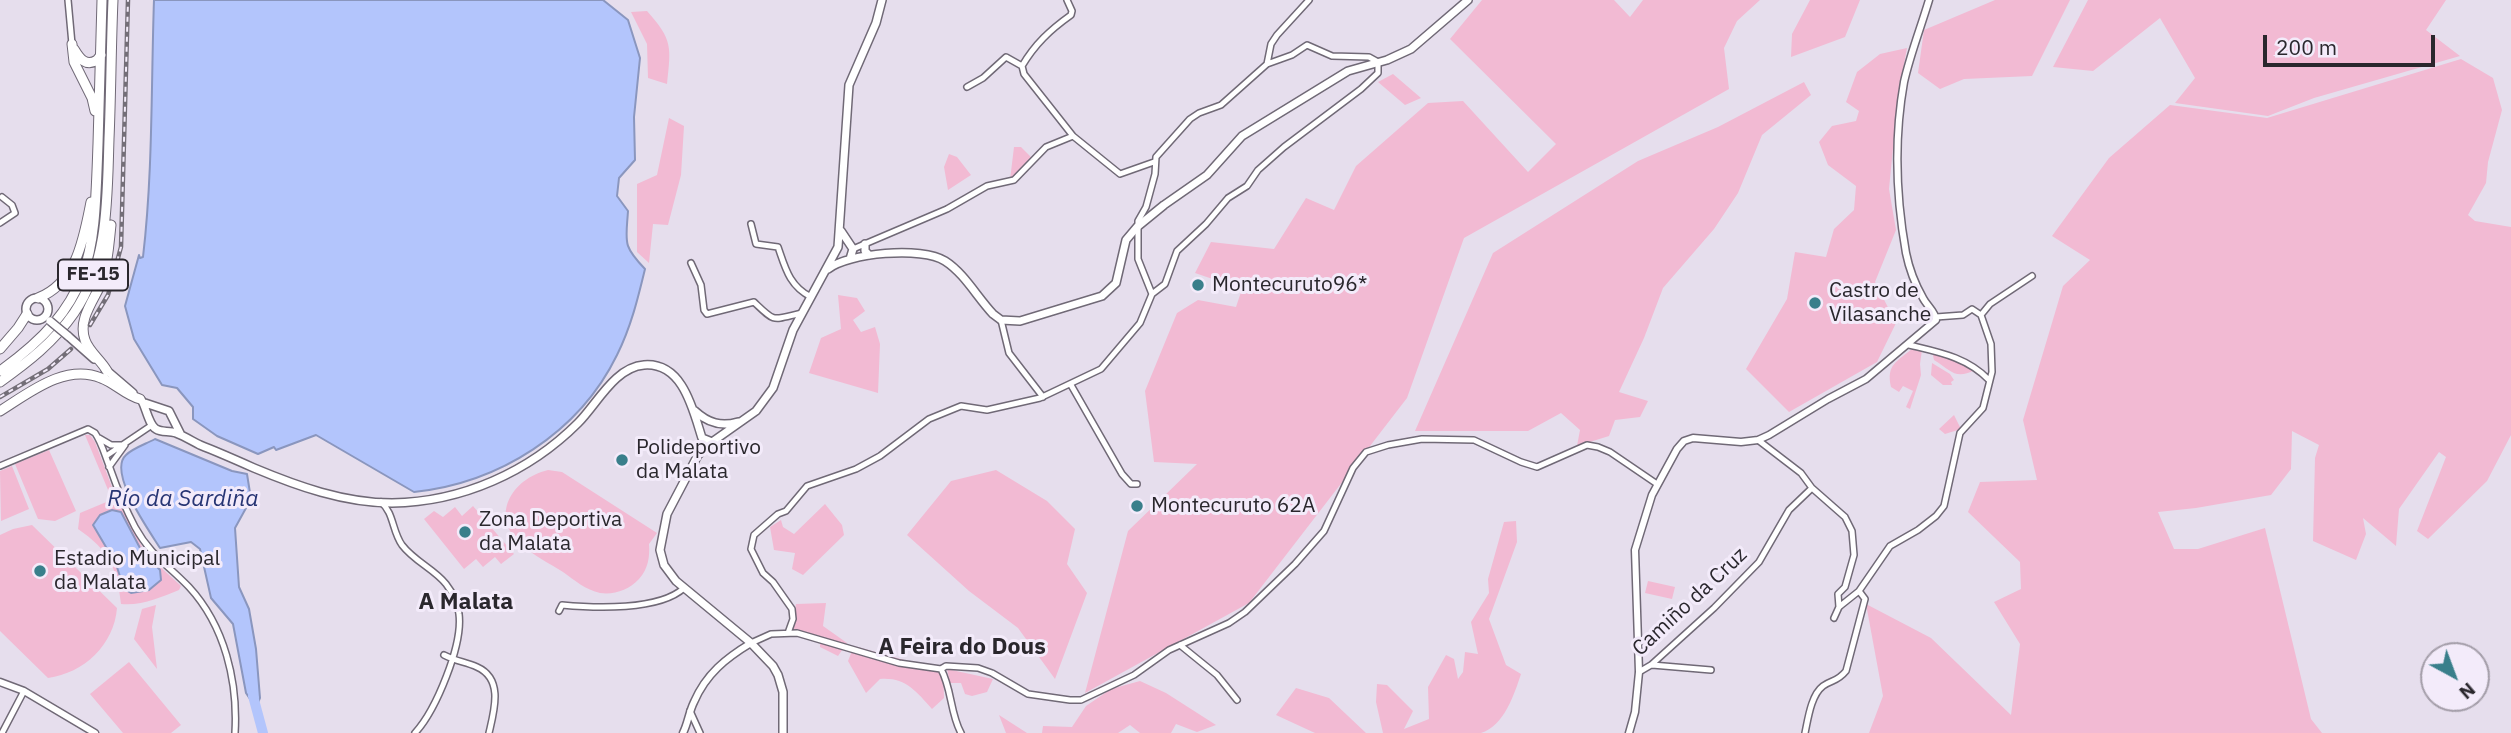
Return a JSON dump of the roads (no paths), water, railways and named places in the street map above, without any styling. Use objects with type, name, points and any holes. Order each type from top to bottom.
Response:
[{"type":"highway","name":"FE-15","points":[[0,371],[52,327],[77,290],[90,256],[94,236],[102,0]]},
{"type":"highway","name":"FE-15","points":[[0,382],[33,358],[57,334],[74,313],[91,282],[103,239],[113,0]]},
{"type":"highway","points":[[72,44],[84,62],[93,62],[101,55]]},
{"type":"highway","points":[[72,44],[74,62],[92,98],[98,128]]},
{"type":"highway","points":[[107,370],[89,347],[83,330],[102,281],[107,257],[112,200],[109,132]]},
{"type":"highway","points":[[38,298],[54,287],[75,261],[84,241],[96,180]]},
{"type":"highway","points":[[0,349],[27,314]]},
{"type":"highway","points":[[0,411],[41,386],[73,374],[103,378],[141,400]]},
{"type":"main road","points":[[698,455],[761,407],[773,388],[790,338],[802,313],[837,249],[849,85],[876,23],[881,0]]},
{"type":"main road","points":[[824,272],[846,260],[872,255],[917,253],[946,261],[1001,320],[1032,319],[1102,296],[1116,283],[1126,240],[1164,205],[1207,175],[1226,152],[1250,131],[1348,71],[1411,50],[1468,0]]},
{"type":"main road","points":[[840,230],[851,248]]},
{"type":"main road","points":[[866,244],[865,251],[872,255]]},
{"type":"main road","points":[[846,260],[851,248]]},
{"type":"main road","points":[[837,249],[851,248],[872,255]]},
{"type":"main road","points":[[837,249],[839,258],[846,260]]},
{"type":"main road","points":[[48,318],[35,320],[27,314],[29,301],[38,298],[44,300],[48,306],[48,318],[141,400],[169,411],[181,435]]},
{"type":"main road","points":[[141,400],[157,430],[181,435],[304,487],[330,495],[380,502],[402,502],[456,494],[514,472],[566,435],[622,374],[635,366],[657,366],[669,372],[681,386],[691,405],[701,434],[715,440]]},
{"type":"main road","points":[[691,405],[720,430],[715,440]]},
{"type":"main road","points":[[151,422],[153,412],[159,409]]},
{"type":"main road","points":[[745,419],[733,424],[703,425],[698,455],[667,513],[660,550],[661,559],[668,572],[751,643],[778,676],[783,692],[783,733]]},
{"type":"main road","points":[[167,430],[173,420]]},
{"type":"street","points":[[68,0],[72,44]]},
{"type":"street","points":[[788,633],[793,619],[792,609],[773,582],[763,573],[751,549],[754,535],[794,503],[807,486],[856,469],[880,456],[929,419],[961,406],[987,410],[1043,397],[1093,374],[1110,360],[1140,323],[1152,294],[1165,284],[1177,251],[1206,224],[1228,198],[1243,190],[1258,170],[1361,89],[1377,73],[1378,62],[1369,57],[1332,55],[1307,45],[1292,55],[1267,64],[1221,106],[1190,119],[1154,162],[1120,174],[1073,136],[1024,74],[1023,66],[1031,50],[1071,15],[1067,0]]},
{"type":"street","points":[[1267,64],[1272,44],[1308,0]]},
{"type":"street","points":[[1929,0],[1905,80],[1898,177],[1901,221],[1908,263],[1919,290],[1936,317]]},
{"type":"street","points":[[967,87],[983,78],[1006,57],[1023,66]]},
{"type":"street","points":[[851,248],[947,209],[987,186],[1014,180],[1046,147],[1073,136]]},
{"type":"street","points":[[1152,294],[1138,259],[1138,221],[1146,207],[1154,162]]},
{"type":"street","points":[[0,223],[15,213],[12,205],[2,197]]},
{"type":"street","points":[[751,224],[756,244],[778,247],[782,264],[793,282],[811,297]]},
{"type":"street","points":[[691,263],[701,285],[704,310],[707,314],[754,302],[767,316],[774,318],[802,313]]},
{"type":"street","points":[[1981,316],[1990,304],[2032,276]]},
{"type":"street","points":[[1834,618],[1839,607],[1859,591],[1890,546],[1919,530],[1944,506],[1960,433],[1983,408],[1993,358],[1988,331],[1981,316],[1972,309],[1963,315],[1936,317]]},
{"type":"street","points":[[1629,733],[1635,712],[1639,672],[1634,561],[1637,539],[1657,484],[1677,449],[1689,439],[1705,437],[1741,442],[1758,440],[1866,379],[1909,345],[1936,317]]},
{"type":"street","points":[[1001,320],[1009,353],[1043,397]]},
{"type":"street","points":[[1909,345],[1951,355],[1973,366],[1989,380]]},
{"type":"street","points":[[1071,385],[1122,474],[1130,484],[1137,484]]},
{"type":"street","points":[[106,456],[151,422]]},
{"type":"street","points":[[0,466],[88,429],[111,445],[125,444]]},
{"type":"street","points":[[99,438],[128,513],[145,544],[155,557],[191,590],[216,629],[234,685],[235,732]]},
{"type":"street","points":[[683,733],[700,690],[718,666],[751,643],[771,634],[788,633],[899,663],[941,669],[946,666],[978,668],[1028,694],[1047,698],[1081,699],[1134,675],[1180,645],[1229,623],[1245,611],[1295,564],[1324,531],[1353,468],[1366,452],[1399,442],[1422,439],[1474,440],[1537,467],[1587,445],[1610,452],[1657,484]]},
{"type":"street","points":[[1758,440],[1801,473],[1812,488],[1845,517],[1852,531],[1854,555],[1845,587],[1838,594],[1839,607]]},
{"type":"street","points":[[109,467],[125,444]]},
{"type":"street","name":"Camiño da Cruz","points":[[1639,672],[1651,665],[1714,608],[1759,562],[1789,510],[1812,488]]},
{"type":"street","points":[[380,502],[391,515],[396,535],[404,547],[445,583],[455,598],[459,627],[451,659],[430,709],[415,733]]},
{"type":"street","points":[[391,515],[402,502]]},
{"type":"street","points":[[559,611],[562,605],[605,607],[652,602],[667,598],[684,588]]},
{"type":"street","points":[[1805,733],[1808,714],[1818,693],[1824,685],[1839,679],[1846,671],[1865,599],[1859,591]]},
{"type":"street","points":[[1180,645],[1217,675],[1237,700]]},
{"type":"street","points":[[444,655],[478,667],[487,674],[495,688],[489,733]]},
{"type":"street","points":[[1651,665],[1712,670]]},
{"type":"street","points":[[941,669],[952,699],[955,722],[961,733]]},
{"type":"street","points":[[0,682],[24,691],[95,733]]},
{"type":"street","points":[[2,733],[24,691]]},
{"type":"street","points":[[690,711],[700,733]]},
{"type":"water","points":[[154,0],[603,0],[628,20],[640,58],[634,117],[635,160],[619,178],[617,196],[628,211],[627,243],[632,254],[645,269],[634,312],[617,355],[601,383],[581,408],[533,449],[506,465],[446,487],[414,492],[316,435],[258,454],[217,436],[193,419],[193,407],[177,388],[162,385],[134,339],[125,306],[139,255],[140,258],[143,257],[150,161]]},
{"type":"water","name":"Río da Sardiña","points":[[155,439],[232,471],[247,474],[251,499],[235,528],[239,587],[249,609],[256,649],[260,698],[256,708],[246,693],[233,624],[211,598],[200,549],[191,542],[160,548],[126,488],[122,463],[126,455]]},
{"type":"water","points":[[112,510],[121,512],[140,548],[160,570],[161,580],[149,590],[131,593],[124,589],[116,564],[93,525],[100,515]]},
{"type":"waterway","name":"Río da Sardiña","points":[[253,696],[263,733]]},
{"type":"railway","points":[[90,325],[108,295],[121,247],[128,0]]},
{"type":"railway","points":[[0,397],[48,369],[71,349]]},
{"type":"place","name":"Montecuruto96*","points":[[1198,285]]},
{"type":"place","name":"Castro de Vilasanche","points":[[1815,303]]},
{"type":"place","name":"Polideportivo da Malata","points":[[622,460]]},
{"type":"place","name":"Montecuruto 62A","points":[[1137,506]]},
{"type":"place","name":"Zona Deportiva da Malata","points":[[465,532]]},
{"type":"place","name":"Estadio Municipal da Malata","points":[[40,571]]},
{"type":"district","name":"A Malata","points":[[466,602]]},
{"type":"district","name":"A Feira do Dous","points":[[962,647]]}]
